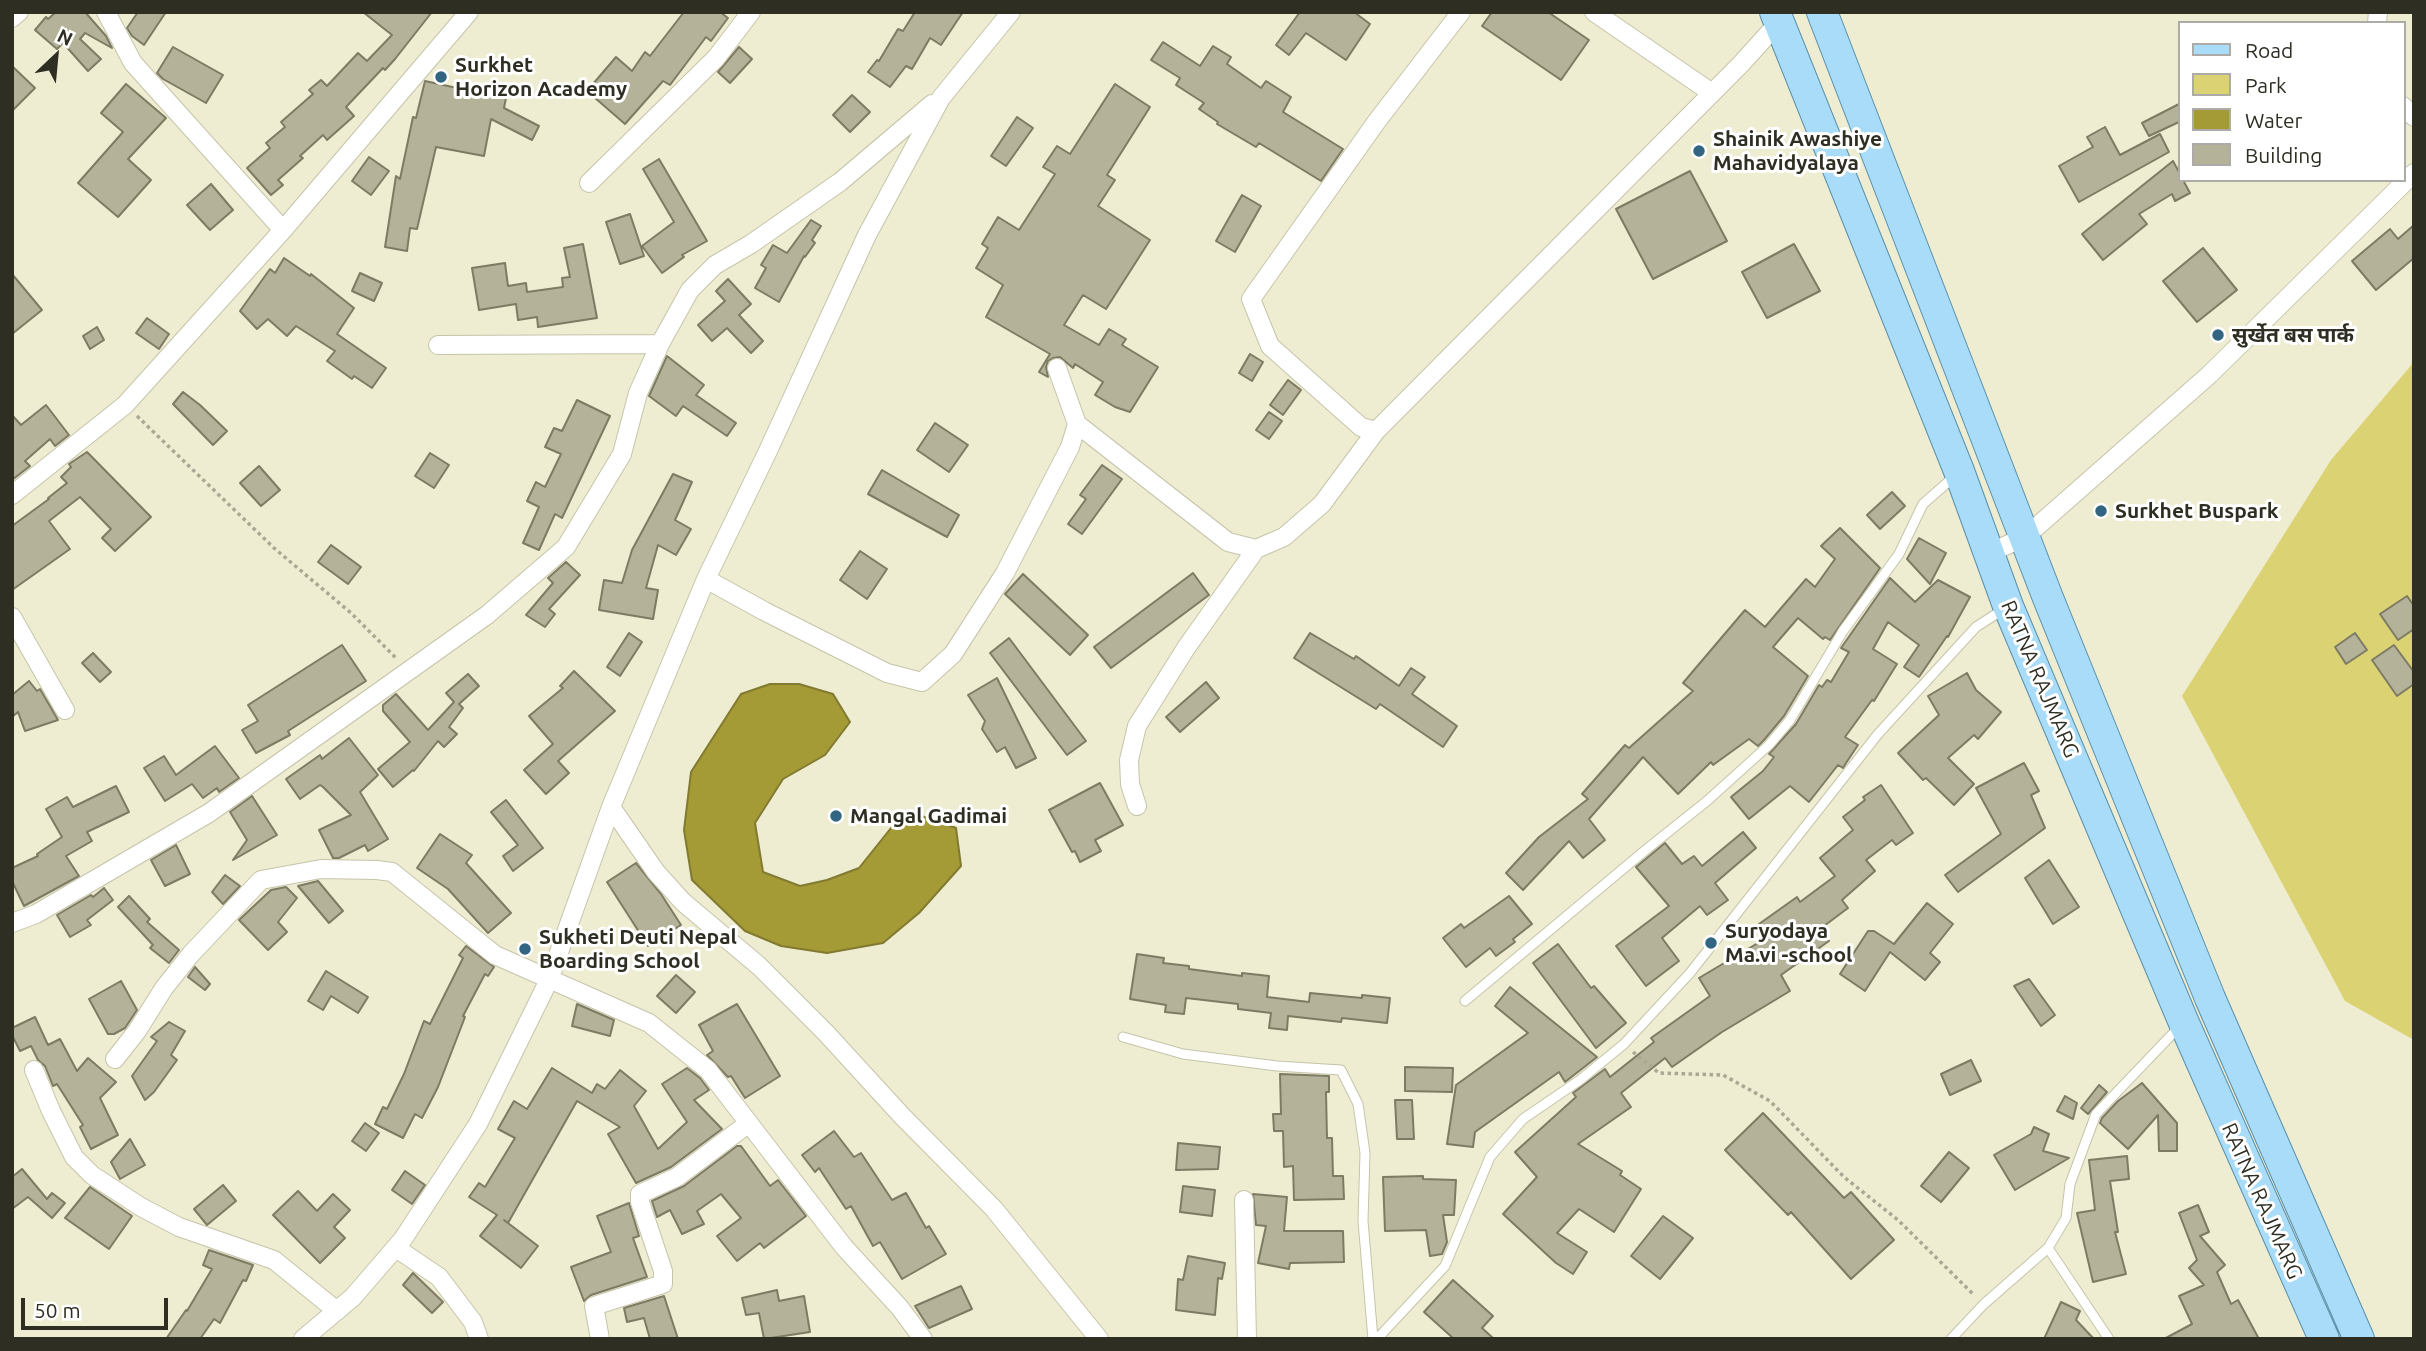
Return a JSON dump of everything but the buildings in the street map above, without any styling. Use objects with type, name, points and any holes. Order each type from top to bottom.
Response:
[{"type":"main road","name":"RATNA RAJMARG","points":[[1822,12],[2025,537],[2210,998],[2359,1339]]},
{"type":"main road","name":"RATNA RAJMARG","points":[[1777,18],[1959,471],[2008,606],[2184,1023],[2324,1339]]},
{"type":"street","points":[[12,18],[19,12]]},
{"type":"street","points":[[106,12],[133,63],[283,230]]},
{"type":"street","points":[[12,495],[125,405],[283,230],[469,12]]},
{"type":"street","points":[[589,183],[716,58],[751,12]]},
{"type":"street","points":[[12,923],[36,914],[209,813],[486,615],[566,547],[622,454],[638,393],[660,344],[690,290],[715,265],[751,244],[840,182],[940,97],[1011,12]]},
{"type":"street","points":[[1376,431],[1361,427],[1270,345],[1251,299],[1377,121],[1461,12]]},
{"type":"street","points":[[1594,12],[1712,93]]},
{"type":"street","points":[[1137,806],[1130,784],[1129,760],[1137,726],[1186,648],[1256,549],[1284,537],[1322,504],[1376,431],[1712,93],[1777,18]]},
{"type":"street","points":[[303,1339],[353,1297],[396,1248],[478,1124],[548,980],[611,807],[706,579],[867,235],[940,97]]},
{"type":"street","points":[[1989,553],[2025,537],[2208,375],[2405,182]]},
{"type":"street","points":[[438,345],[660,344]]},
{"type":"street","points":[[1058,368],[1077,424],[1228,542],[1256,549]]},
{"type":"street","points":[[706,579],[887,673],[922,682],[953,654],[1005,573],[1070,447],[1077,424]]},
{"type":"street","points":[[12,617],[65,710]]},
{"type":"street","points":[[611,807],[656,872],[683,902],[759,966],[994,1209],[1099,1339]]},
{"type":"street","points":[[115,1059],[191,954],[261,880],[321,869],[392,872],[495,955],[649,1023],[708,1070],[844,1247],[900,1308],[923,1339]]},
{"type":"street","points":[[34,1070],[74,1157],[92,1175],[179,1227],[274,1260],[337,1311]]},
{"type":"street","points":[[600,1339],[594,1306],[663,1284],[663,1271],[640,1202],[640,1194],[677,1177],[749,1123]]},
{"type":"street","points":[[1244,1200],[1247,1339]]},
{"type":"street","points":[[396,1248],[439,1277],[473,1322],[479,1339]]},
{"type":"lane","points":[[1465,1001],[1707,801],[1769,745],[1790,720],[1843,631],[1899,554],[1923,504],[1959,471]]},
{"type":"lane","points":[[1375,1339],[1445,1266],[1490,1157],[1523,1118],[1580,1080],[1624,1044],[1690,973],[1878,734],[1976,627],[2008,606]]},
{"type":"lane","points":[[1951,1339],[1983,1304],[2048,1248],[2066,1218],[2070,1184],[2096,1114],[2184,1023]]},
{"type":"lane","points":[[1123,1037],[1183,1054],[1277,1066],[1341,1070],[1359,1104],[1365,1153],[1363,1221],[1375,1339]]},
{"type":"lane","points":[[2048,1248],[2109,1339]]},
{"type":"path","points":[[125,405],[274,548],[351,613],[408,669]]},
{"type":"path","points":[[1624,1044],[1659,1073],[1723,1075],[1770,1101],[1844,1177],[1898,1220],[1983,1304]]},
{"type":"green space","points":[[2414,362],[2414,1040],[2345,1001],[2182,696],[2331,460]]},
{"type":"water","points":[[770,684],[799,684],[833,694],[850,722],[825,755],[783,779],[755,823],[763,872],[800,886],[827,880],[859,868],[895,823],[919,815],[956,828],[961,866],[919,913],[883,943],[827,953],[781,946],[745,931],[692,880],[684,830],[691,772],[741,694]]},
{"type":"place","name":"Surkhet Horizon Academy","points":[[441,77]]},
{"type":"place","name":"Shainik Awashiye Mahavidyalaya","points":[[1699,151]]},
{"type":"place","name":"सुर्खेत बस पार्क","points":[[2218,335]]},
{"type":"place","name":"Surkhet Buspark","points":[[2101,511]]},
{"type":"place","name":"Mangal Gadimai","points":[[836,816]]},
{"type":"place","name":"Suryodaya Ma.vi -school","points":[[1711,943]]},
{"type":"place","name":"Sukheti Deuti Nepal Boarding School","points":[[525,949]]}]
